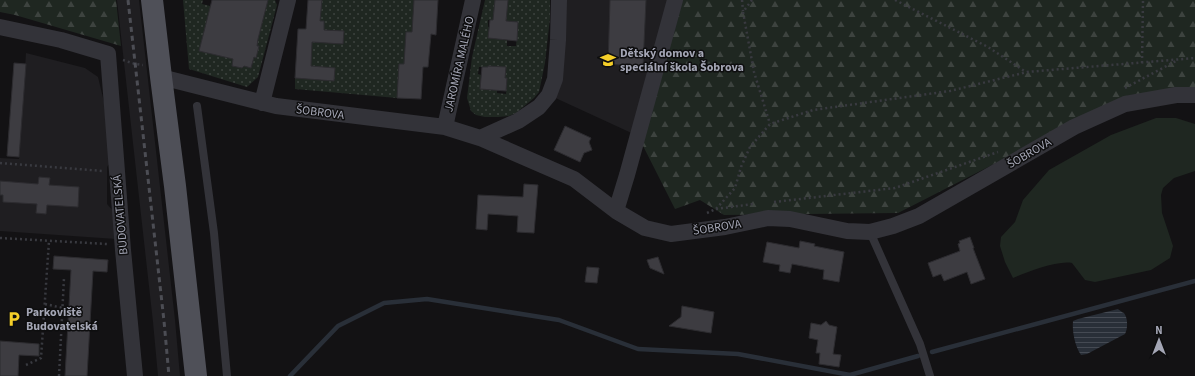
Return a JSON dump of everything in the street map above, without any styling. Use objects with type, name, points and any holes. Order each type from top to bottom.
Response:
[{"type":"main road","points":[[152,0],[154,71],[175,186],[196,376]]},
{"type":"street","points":[[262,103],[288,0]]},
{"type":"street","name":"JAROMÍRA MALÉHO","points":[[445,127],[473,0]]},
{"type":"street","points":[[480,138],[523,117],[539,107],[549,95],[555,79],[559,0]]},
{"type":"street","points":[[616,210],[675,0]]},
{"type":"street","points":[[0,27],[61,40],[108,54]]},
{"type":"street","name":"BUDOVATELSKÁ","points":[[108,54],[116,172],[134,376]]},
{"type":"street","name":"ŠOBROVA","points":[[154,71],[276,106],[445,127],[480,138],[574,179],[616,210],[645,228],[670,234],[725,227],[768,218],[790,219],[847,231],[870,232],[893,226],[918,216],[1074,127],[1125,104],[1176,95],[1195,95]]},
{"type":"lane","points":[[197,106],[214,233],[227,376]]},
{"type":"lane","points":[[870,232],[920,344],[930,376]]},
{"type":"path","points":[[742,0],[754,72],[770,124]]},
{"type":"path","points":[[743,12],[752,0]]},
{"type":"path","points":[[895,0],[988,47],[1027,72]]},
{"type":"path","points":[[1142,63],[1143,0]]},
{"type":"path","points":[[108,54],[154,71]]},
{"type":"path","points":[[716,209],[735,188],[741,167],[750,147],[770,124],[813,110],[950,91],[1027,72],[1195,58]]},
{"type":"path","points":[[1121,90],[1177,60]]},
{"type":"path","points":[[770,202],[896,188],[1003,150]]},
{"type":"path","points":[[0,163],[116,172]]},
{"type":"path","points":[[704,215],[716,209],[755,204]]},
{"type":"path","points":[[0,238],[123,245]]},
{"type":"path","points":[[26,365],[41,358],[49,241]]},
{"type":"path","points":[[59,376],[64,278]]},
{"type":"path","points":[[45,304],[63,308]]},
{"type":"shaded area","points":[[117,0],[139,0],[180,376],[158,376]]},
{"type":"shaded area","name":"Dětský domov a speciální škola Šobrova","points":[[559,0],[675,0],[638,136],[549,95]]},
{"type":"shaded area","points":[[26,53],[85,68],[98,77],[104,102],[110,163],[107,167],[107,204],[114,212],[116,239],[0,231],[0,158],[19,159]]},
{"type":"shaded area","points":[[1118,309],[1124,313],[1127,321],[1125,334],[1087,354],[1081,355],[1074,339],[1073,321]]},
{"type":"green space","points":[[0,0],[116,0],[121,46],[0,12]]},
{"type":"green space","points":[[183,0],[203,0],[202,4],[222,9],[265,0],[275,0],[277,5],[258,77],[247,87],[189,69]],"holes":[[[239,35],[258,40],[256,58],[254,57],[251,68],[244,66],[242,68],[232,66]]]},
{"type":"green space","points":[[322,0],[414,0],[412,32],[406,32],[404,64],[399,64],[397,98],[295,89],[295,78],[333,81],[311,66],[312,42],[343,44],[344,31],[324,30],[324,21],[320,21]]},
{"type":"green space","points":[[485,0],[550,0],[550,18],[545,63],[539,92],[516,113],[509,116],[485,117],[476,115],[471,111],[467,98],[472,57]],"holes":[[[488,20],[518,22],[516,46],[507,46],[507,40],[488,38]],[[479,67],[506,67],[506,94],[497,93],[497,90],[480,89],[481,75],[478,74]]]},
{"type":"green space","points":[[675,0],[1195,0],[1195,90],[1129,95],[898,213],[724,215],[700,200],[675,209],[638,136]]},
{"type":"green space","points":[[1156,118],[1176,118],[1195,124],[1195,171],[1174,178],[1163,188],[1161,195],[1162,213],[1173,246],[1170,258],[1151,270],[1095,282],[1085,280],[1072,263],[1059,263],[1042,267],[1013,278],[1005,262],[1000,246],[1001,237],[1015,222],[1023,200],[1049,170],[1111,135]]},
{"type":"building","points":[[212,0],[268,0],[258,39],[257,46],[259,46],[256,58],[254,57],[251,68],[244,66],[242,68],[232,66],[233,59],[199,51]]},
{"type":"building","points":[[308,0],[322,0],[320,21],[324,21],[324,30],[344,31],[343,44],[312,42],[311,66],[335,68],[334,81],[295,78],[298,29],[306,29]]},
{"type":"building","points":[[414,0],[438,0],[436,35],[431,34],[428,67],[423,67],[421,99],[397,98],[399,64],[404,64],[406,32],[412,32]]},
{"type":"building","points":[[495,0],[508,0],[506,21],[518,22],[517,41],[488,38],[490,20],[493,20]]},
{"type":"building","points":[[610,0],[646,0],[643,66],[634,65],[634,71],[620,70],[620,65],[608,64]]},
{"type":"building","points":[[14,63],[26,64],[19,157],[7,156]]},
{"type":"building","points":[[482,67],[506,67],[506,91],[480,89]]},
{"type":"building","points":[[565,126],[591,138],[589,142],[592,150],[584,153],[580,162],[554,150]]},
{"type":"building","points":[[39,177],[50,178],[49,185],[79,187],[78,207],[47,205],[46,214],[36,213],[37,204],[3,202],[3,195],[0,195],[0,181],[38,184]]},
{"type":"building","points":[[524,184],[538,185],[534,233],[517,232],[518,216],[488,214],[487,230],[476,229],[478,195],[523,197]]},
{"type":"building","points":[[970,237],[985,279],[971,284],[967,272],[944,281],[941,274],[933,277],[928,263],[960,251],[958,244],[960,243],[959,241]]},
{"type":"building","points":[[800,241],[815,244],[814,246],[844,252],[839,282],[823,279],[824,270],[792,264],[790,273],[779,271],[780,265],[763,262],[767,242],[799,248]]},
{"type":"building","points":[[54,256],[108,260],[107,272],[93,271],[87,376],[65,376],[71,270],[53,269]]},
{"type":"building","points":[[658,257],[664,274],[650,268],[647,260]]},
{"type":"building","points":[[587,267],[599,268],[597,283],[585,282]]},
{"type":"building","points":[[682,306],[714,312],[711,333],[669,326],[681,317]]},
{"type":"building","points":[[826,321],[829,325],[837,327],[833,354],[841,355],[839,367],[819,364],[820,353],[816,353],[818,340],[809,338],[811,323],[821,325]]},
{"type":"building","points":[[0,341],[39,344],[39,356],[19,355],[18,376],[0,376]]},
{"type":"waterway","points":[[932,352],[1195,281]]},
{"type":"waterway","points":[[290,376],[338,326],[384,303],[427,299],[559,320],[638,349],[738,354],[850,375],[918,356]]},
{"type":"railway","points":[[128,0],[169,376]]},
{"type":"place","name":"Dětský domov a speciální škola Šobrova","points":[[608,60]]},
{"type":"place","name":"Parkoviště Budovatelská","points":[[14,319]]}]
